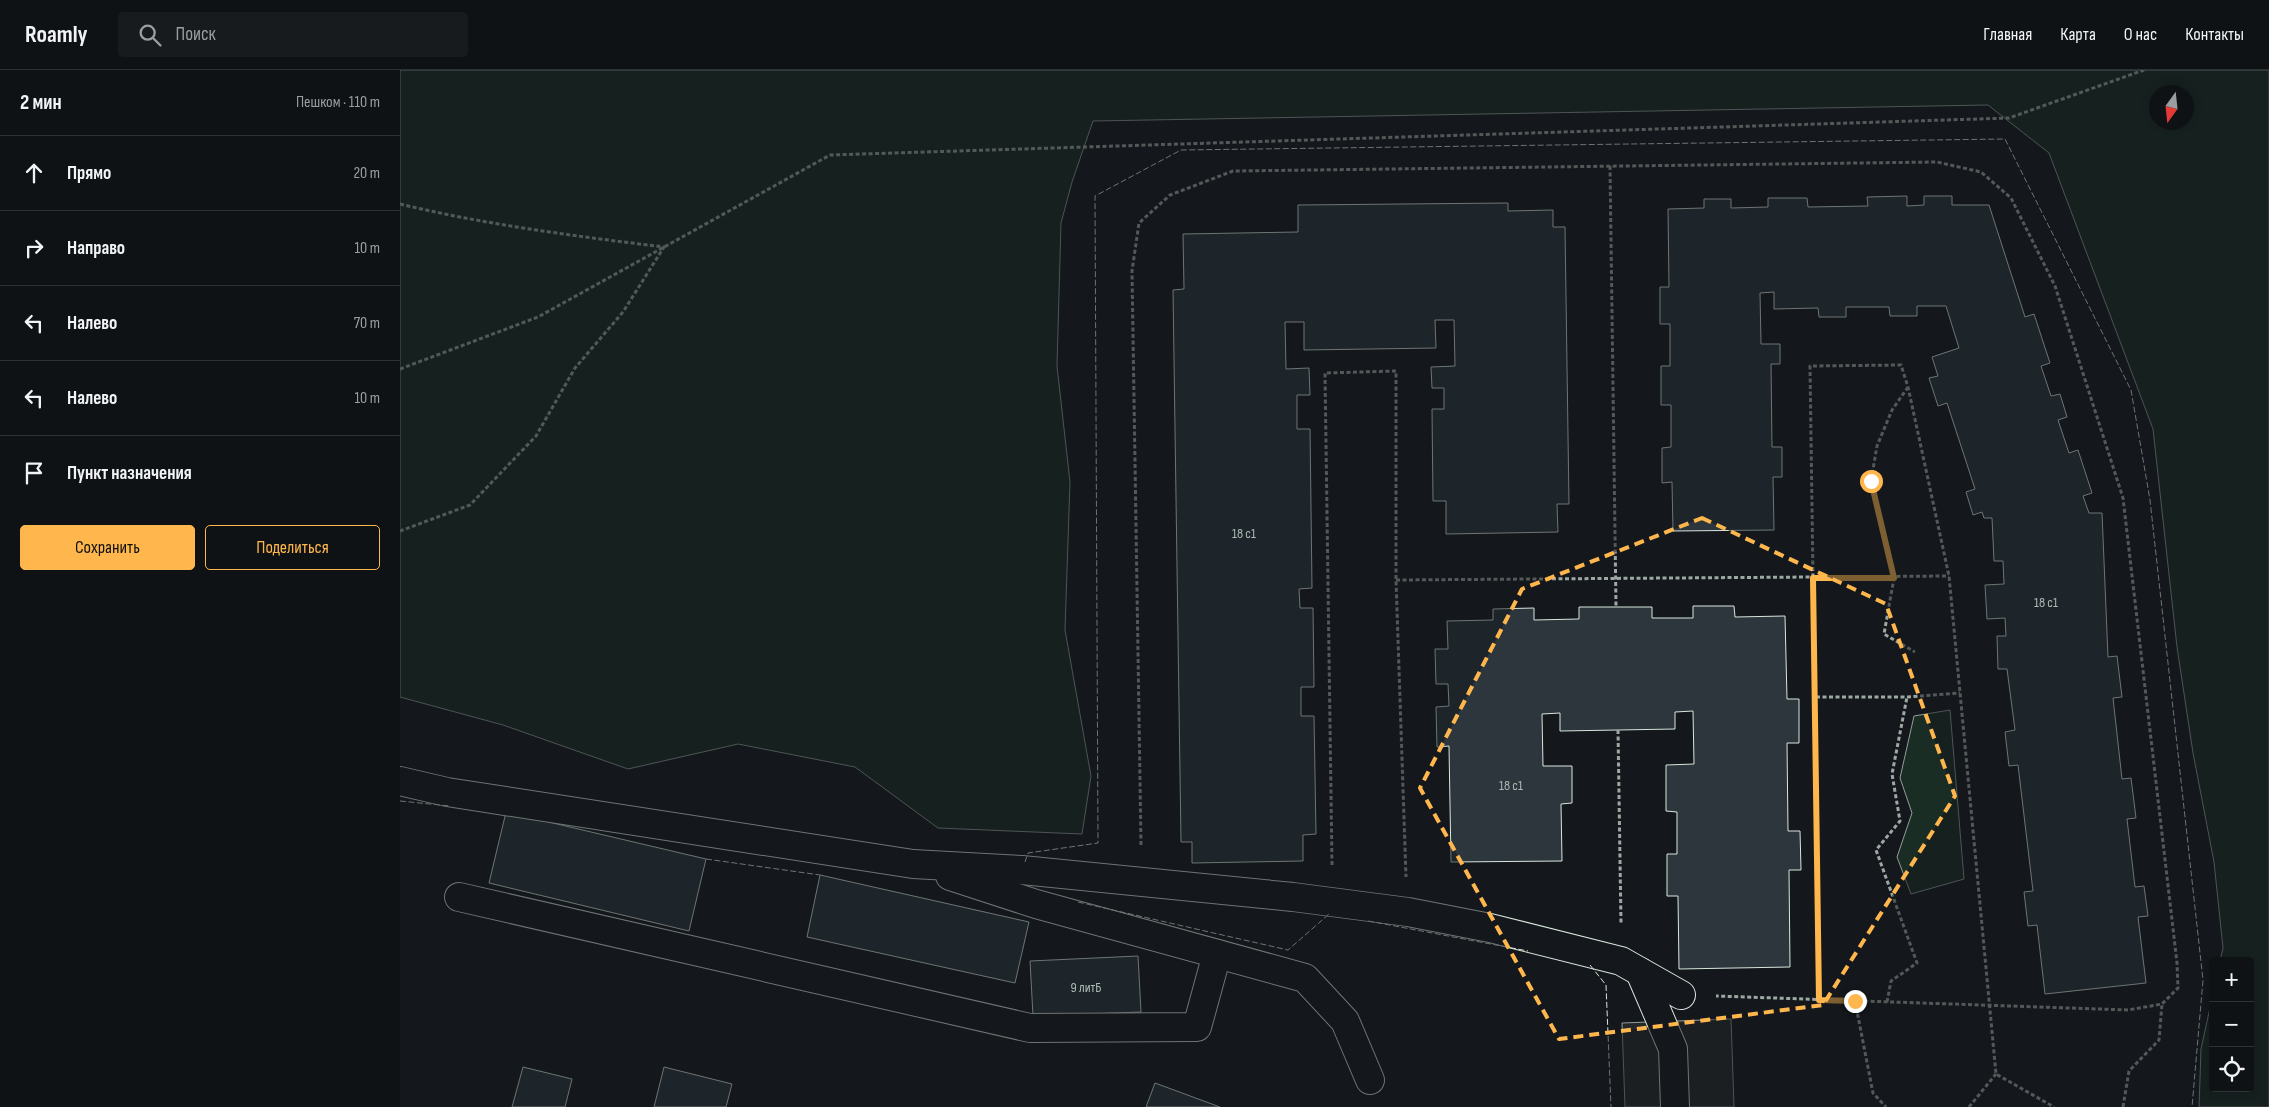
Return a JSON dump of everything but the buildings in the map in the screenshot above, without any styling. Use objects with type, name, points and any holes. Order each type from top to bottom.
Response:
[{"type":"lane","points":[[400,782],[448,792],[913,864],[1022,870],[1141,884],[1293,897],[1408,912],[1490,928],[1631,966],[1681,995]]},
{"type":"lane","points":[[913,864],[1036,904],[1304,978],[1345,1021],[1370,1080]]},
{"type":"lane","points":[[459,897],[1030,1028],[1197,1027],[1217,954]]},
{"type":"lane","points":[[1631,966],[1673,1049],[1675,1107]]},
{"type":"path","points":[[400,369],[538,317],[830,155],[2008,118],[2144,70]]},
{"type":"path","points":[[1141,884],[1132,271],[1139,223],[1170,195],[1233,171],[1937,162],[1982,172],[2011,198],[2055,286],[2123,498],[2177,963],[2178,988],[2162,1004],[2128,1010],[1681,995]]},
{"type":"path","points":[[1610,166],[1616,607]]},
{"type":"path","points":[[400,204],[458,218],[579,237],[664,247]]},
{"type":"path","points":[[400,531],[470,505],[536,436],[574,368],[623,312],[664,247]]},
{"type":"path","points":[[1819,1000],[1810,366],[1901,365],[1908,387],[1950,576],[1988,1005],[1996,1074],[1968,1107]]},
{"type":"path","points":[[1332,903],[1325,373],[1396,371],[1396,580],[1408,912]]},
{"type":"path","points":[[1908,387],[1892,410],[1877,446],[1871,481],[1894,578],[1884,634],[1915,652]]},
{"type":"path","points":[[1396,580],[1894,578],[1950,576]]},
{"type":"path","points":[[1815,697],[1907,697],[1960,693]]},
{"type":"path","points":[[1887,1002],[1891,981],[1917,963],[1876,850],[1900,821],[1892,774],[1907,697]]},
{"type":"path","points":[[1618,730],[1631,966]]},
{"type":"path","points":[[1855,1001],[1873,1093],[1886,1107]]},
{"type":"path","points":[[2124,1107],[2129,1071],[2159,1040],[2162,1004]]},
{"type":"path","points":[[1996,1074],[2054,1107]]},
{"type":"highlighted area","points":[[1702,518],[1886,604],[1955,796],[1823,1005],[1559,1039],[1420,788],[1522,589]]},
{"type":"green space","points":[[400,70],[2269,70],[2269,1107],[2199,1107],[2201,1049],[2209,1012],[2209,1092],[2254,1092],[2254,957],[2221,957],[2223,948],[2214,862],[2193,753],[2177,647],[2153,429],[2049,153],[1988,105],[1093,121],[1072,182],[1061,223],[1057,366],[1070,482],[1065,630],[1091,776],[1082,834],[938,828],[855,767],[738,744],[628,769],[503,725],[400,697]]},
{"type":"green space","points":[[1950,710],[1964,879],[1911,894],[1897,857],[1912,813],[1900,778],[1914,716]]},
{"type":"shaded area","points":[[1731,1019],[1734,1107],[1625,1107],[1622,1023]]},
{"type":"fence","points":[[1025,862],[1028,853],[1098,843],[1095,196],[1181,150],[2005,139],[2131,390],[2150,500],[2203,980],[2192,1107]]},
{"type":"fence","points":[[400,801],[450,806]]},
{"type":"fence","points":[[706,859],[820,875]]},
{"type":"fence","points":[[1078,902],[1288,950],[1329,914]]},
{"type":"fence","points":[[1368,921],[1528,951]]},
{"type":"fence","points":[[1590,965],[1606,985],[1611,1107]]},
{"type":"route","points":[[1855,1001],[1819,1000],[1813,578],[1894,578],[1871,481]]}]
